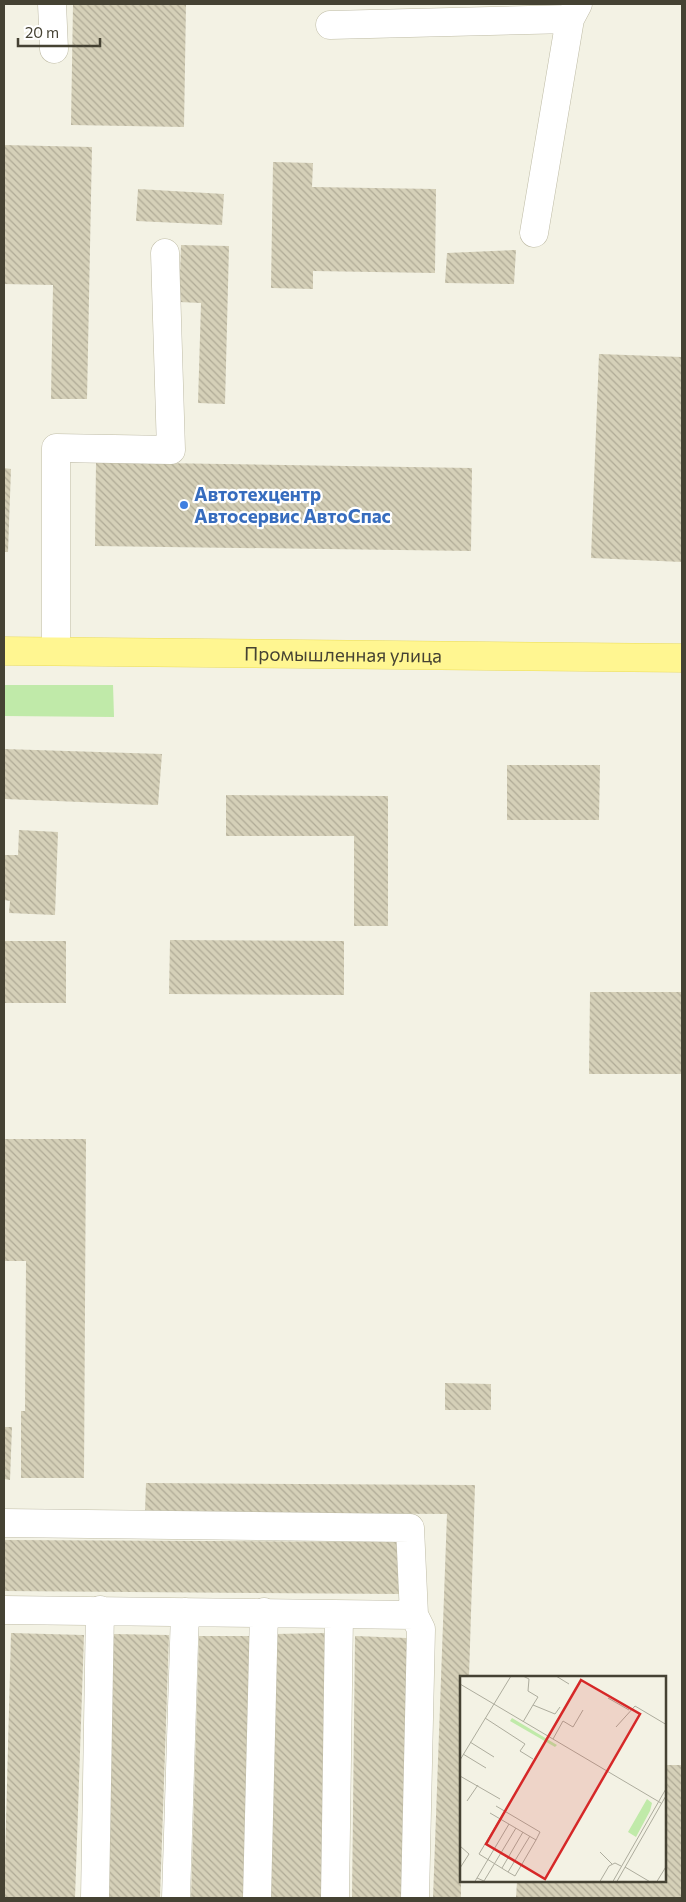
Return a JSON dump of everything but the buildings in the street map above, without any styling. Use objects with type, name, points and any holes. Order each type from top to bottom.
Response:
[{"type":"main road","name":"Промышленная улица","points":[[4,651],[682,658]]},
{"type":"lane","points":[[52,4],[54,49]]},
{"type":"lane","points":[[330,25],[574,11],[534,233]]},
{"type":"lane","points":[[56,651],[56,448],[171,450],[165,253]]},
{"type":"lane","points":[[4,1523],[410,1528],[414,1615],[421,1629],[415,1898]]},
{"type":"lane","points":[[4,1610],[414,1615]]},
{"type":"lane","points":[[94,1898],[100,1610]]},
{"type":"lane","points":[[176,1898],[185,1612]]},
{"type":"lane","points":[[257,1898],[264,1612]]},
{"type":"lane","points":[[335,1898],[340,1615]]},
{"type":"green space","points":[[4,685],[113,685],[114,717],[4,716]]},
{"type":"place","name":"Автотехцентр Автосервис АвтоСпас","points":[[184,505]]}]
